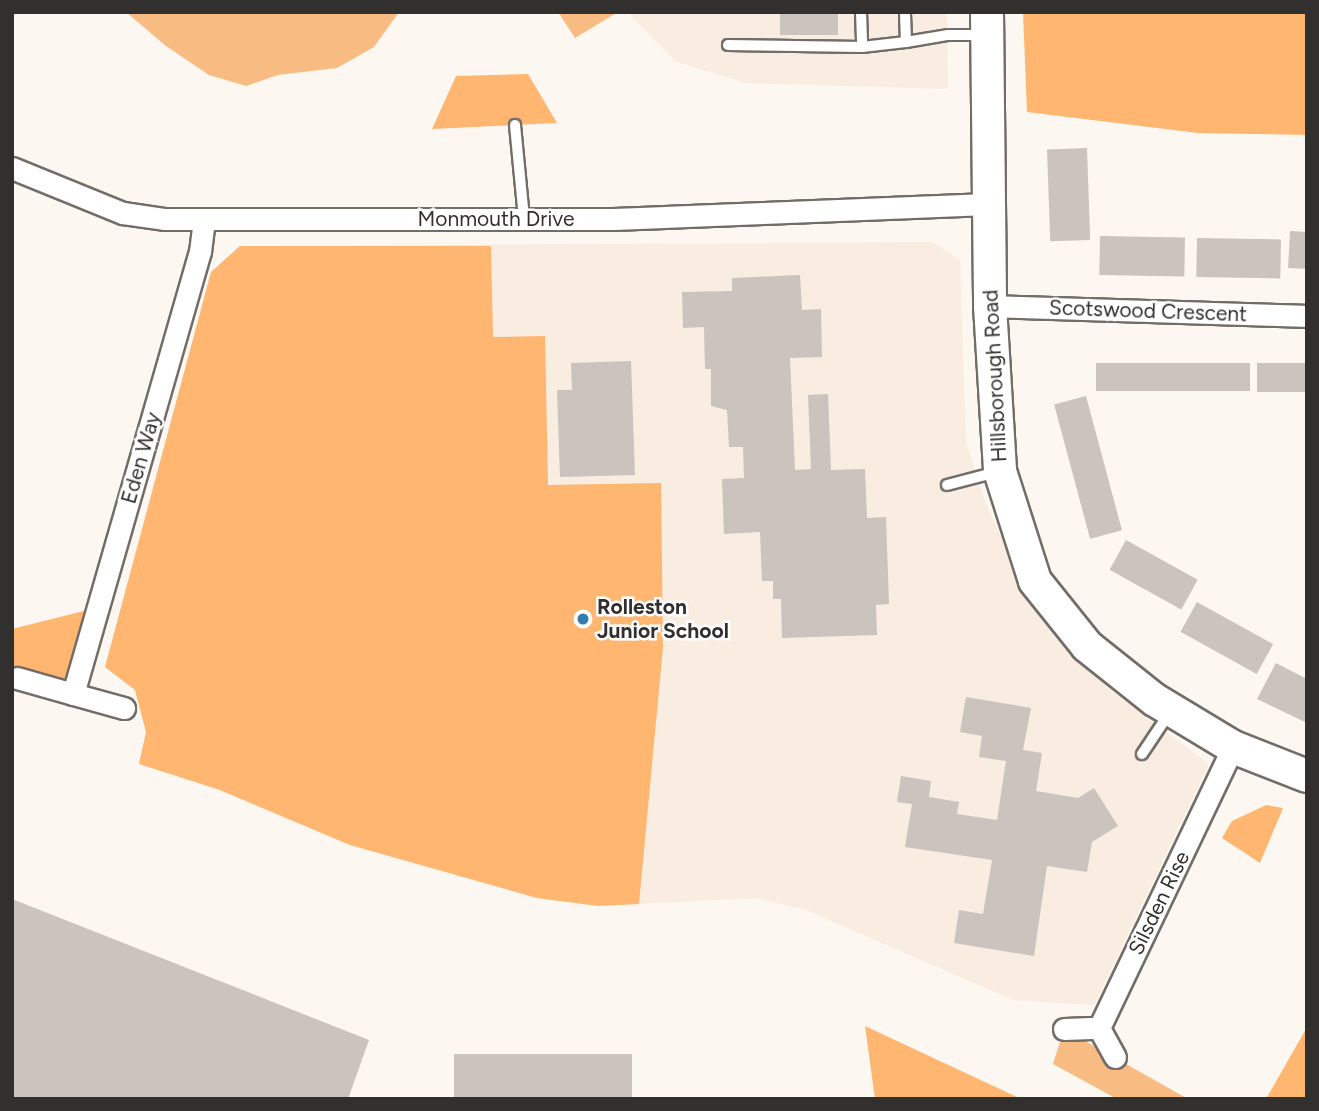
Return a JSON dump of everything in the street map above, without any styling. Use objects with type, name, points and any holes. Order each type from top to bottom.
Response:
[{"type":"street","name":"Hillsborough Road","points":[[987,24],[990,306],[1000,471],[1035,581],[1087,646],[1171,710],[1233,747],[1307,776]]},
{"type":"street","name":"Monmouth Drive","points":[[12,168],[123,213],[163,219],[524,219],[988,204]]},
{"type":"street","name":"Eden Way","points":[[73,694],[201,251],[204,220]]},
{"type":"street","name":"Scotswood Crescent","points":[[990,306],[1307,316]]},
{"type":"street","points":[[17,678],[124,708]]},
{"type":"street","name":"Silsden Rise","points":[[1099,1028],[1233,747]]},
{"type":"street","points":[[1064,1029],[1099,1028],[1115,1057]]},
{"type":"lane","points":[[861,12],[862,47]]},
{"type":"lane","points":[[905,12],[906,42]]},
{"type":"lane","name":"Hillsborough Road","points":[[728,45],[862,47],[948,35],[987,24]]},
{"type":"lane","points":[[515,125],[524,219]]},
{"type":"lane","points":[[947,485],[1000,471]]},
{"type":"lane","points":[[1142,754],[1171,710]]},
{"type":"shaded area","points":[[126,12],[399,12],[374,47],[337,68],[278,75],[246,86],[209,75],[166,46]]},
{"type":"shaded area","points":[[558,12],[618,12],[575,38]]},
{"type":"shaded area","points":[[627,12],[947,12],[948,89],[746,83],[676,62]]},
{"type":"shaded area","points":[[1023,12],[1307,12],[1307,135],[1198,133],[1027,112]]},
{"type":"shaded area","points":[[528,74],[557,123],[432,129],[456,76]]},
{"type":"shaded area","name":"Rolleston Junior School","points":[[932,242],[960,260],[966,442],[987,507],[1028,591],[1068,647],[1111,691],[1209,764],[1094,1005],[1013,1000],[806,910],[756,898],[598,906],[537,898],[350,845],[220,790],[139,764],[146,732],[135,690],[105,667],[211,272],[240,246]]},
{"type":"shaded area","points":[[240,246],[491,246],[493,337],[545,336],[548,485],[661,483],[663,647],[639,904],[598,906],[537,898],[350,845],[220,790],[139,764],[146,732],[135,690],[105,667],[211,272]]},
{"type":"shaded area","points":[[88,610],[73,694],[12,677],[12,629]]},
{"type":"shaded area","points":[[1266,805],[1283,808],[1260,863],[1222,838],[1232,821]]},
{"type":"shaded area","points":[[865,1026],[1021,1099],[875,1099]]},
{"type":"shaded area","points":[[1307,1027],[1307,1099],[1266,1099]]},
{"type":"shaded area","points":[[1064,1029],[1188,1099],[1117,1099],[1053,1064]]},
{"type":"building","points":[[780,12],[838,12],[838,35],[780,35]]},
{"type":"building","points":[[1087,148],[1090,240],[1050,241],[1047,149]]},
{"type":"building","points":[[1290,231],[1307,232],[1305,269],[1288,268]]},
{"type":"building","points":[[1100,236],[1185,237],[1184,276],[1099,275]]},
{"type":"building","points":[[1197,238],[1281,239],[1280,278],[1196,277]]},
{"type":"building","points":[[800,275],[802,310],[821,309],[822,357],[790,358],[795,470],[811,469],[808,395],[828,394],[831,470],[865,469],[867,518],[886,517],[889,604],[876,605],[877,635],[782,638],[781,599],[773,599],[773,581],[762,581],[760,532],[724,534],[722,479],[744,478],[743,447],[729,447],[727,410],[711,406],[711,369],[705,369],[704,327],[683,328],[682,292],[732,291],[732,278]]},
{"type":"building","points":[[631,361],[635,475],[560,477],[557,390],[572,390],[571,363]]},
{"type":"building","points":[[1096,363],[1250,363],[1250,391],[1096,391]]},
{"type":"building","points":[[1257,363],[1307,363],[1307,392],[1257,392]]},
{"type":"building","points":[[1086,396],[1122,530],[1090,539],[1054,405]]},
{"type":"building","points":[[1126,540],[1198,580],[1181,609],[1110,570]]},
{"type":"building","points":[[1197,602],[1273,644],[1257,674],[1181,632]]},
{"type":"building","points":[[1276,663],[1307,679],[1307,723],[1257,699]]},
{"type":"building","points":[[966,697],[1031,708],[1023,750],[1042,753],[1036,791],[1078,798],[1094,788],[1118,826],[1092,842],[1087,872],[1047,866],[1034,956],[954,943],[959,910],[983,914],[992,860],[905,847],[912,804],[897,802],[901,776],[931,781],[929,797],[959,802],[957,814],[997,820],[1006,761],[979,757],[982,736],[960,732]]},
{"type":"building","points":[[12,899],[369,1040],[348,1099],[12,1099]]},
{"type":"building","points":[[454,1054],[632,1054],[632,1099],[454,1099]]},
{"type":"place","name":"Rolleston Junior School","points":[[583,619]]}]
